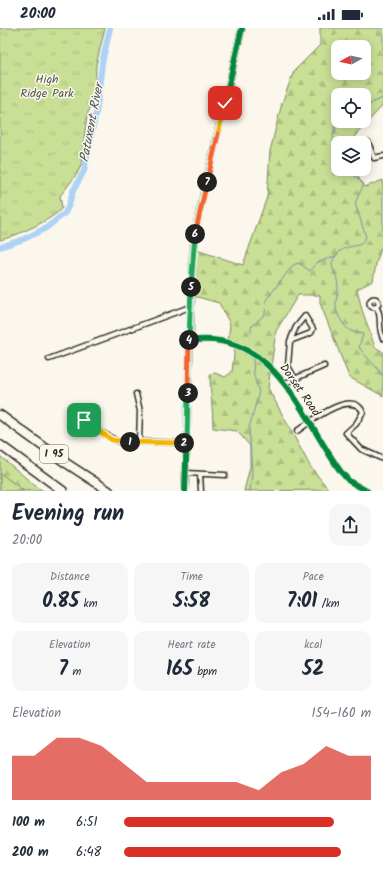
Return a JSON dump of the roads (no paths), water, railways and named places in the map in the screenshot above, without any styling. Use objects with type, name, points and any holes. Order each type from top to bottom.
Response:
[{"type":"highway","name":"I 95","points":[[0,415],[61,460],[109,491]]},
{"type":"highway","name":"I 95","points":[[0,445],[63,491]]},
{"type":"street","points":[[185,491],[190,307],[195,233],[242,28]]},
{"type":"street","points":[[371,150],[374,158],[383,156]]},
{"type":"street","points":[[49,359],[190,307]]},
{"type":"street","points":[[376,307],[379,310],[380,329],[383,338]]},
{"type":"street","points":[[290,341],[311,332],[312,329],[307,318],[303,318],[296,327],[290,341],[288,363],[295,379]]},
{"type":"street","name":"Dorset Road","points":[[189,341],[212,340],[235,345],[270,366],[285,383],[340,472],[349,481],[368,491]]},
{"type":"street","name":"Dorset Road","points":[[285,383],[324,366]]},
{"type":"street","points":[[136,394],[140,411],[139,442]]},
{"type":"street","points":[[297,431],[341,404],[347,403],[357,406],[363,410],[362,416],[346,433],[361,449],[383,459]]},
{"type":"street","points":[[81,416],[87,424],[112,440],[121,442],[187,443]]},
{"type":"street","points":[[186,473],[225,475]]},
{"type":"street","points":[[200,474],[201,491]]},
{"type":"waterway","name":"Patuxent River","points":[[0,247],[24,239],[46,228],[65,213],[73,191],[84,171],[97,107],[102,63],[110,28]]},
{"type":"waterway","points":[[371,104],[383,98]]},
{"type":"waterway","points":[[334,128],[334,132]]},
{"type":"waterway","points":[[334,136],[337,128]]},
{"type":"waterway","points":[[354,176],[364,184],[355,203],[366,237],[361,244],[341,250],[333,261],[332,267],[338,285],[336,309],[341,320],[348,329],[353,332],[363,334],[359,347],[383,376]]},
{"type":"waterway","points":[[251,332],[251,327],[265,314],[266,300],[293,265],[299,263],[310,271],[316,263],[336,256]]},
{"type":"waterway","points":[[250,491],[252,473],[249,428],[259,392],[254,376],[253,359]]},
{"type":"park label","name":"High Ridge Park","points":[[47,86]]}]
